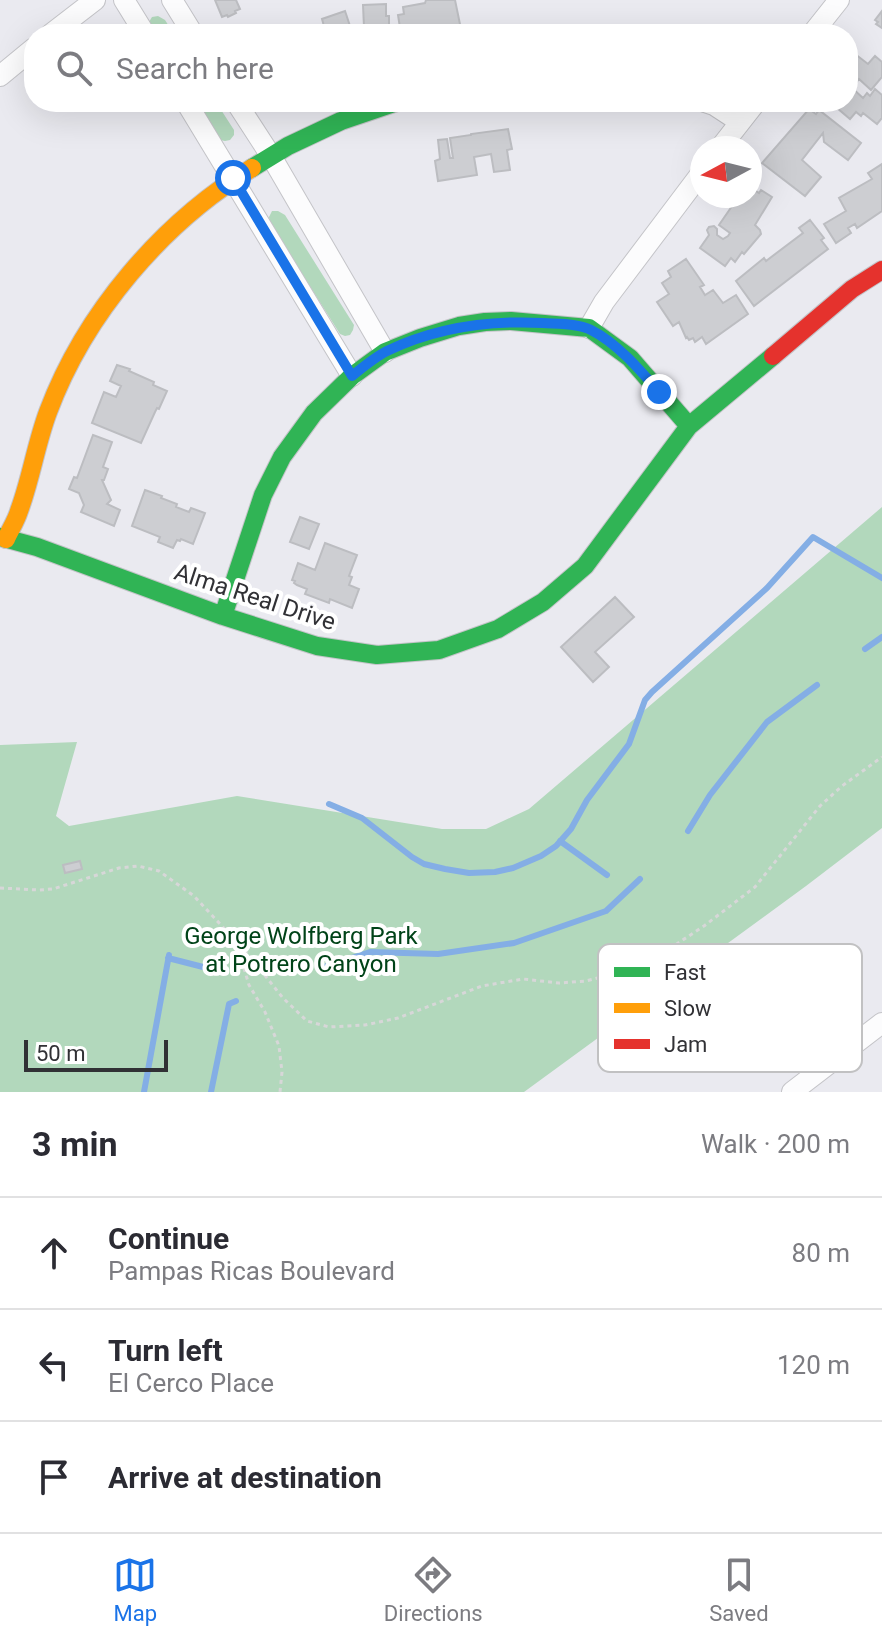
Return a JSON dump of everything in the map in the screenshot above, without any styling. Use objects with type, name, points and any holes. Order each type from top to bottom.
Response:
[{"type":"street","points":[[64,24],[95,0]]},
{"type":"street","points":[[124,0],[139,24]]},
{"type":"street","points":[[172,0],[187,24]]},
{"type":"street","points":[[820,24],[839,0]]},
{"type":"street","points":[[0,76],[24,56]]},
{"type":"street","points":[[192,112],[352,376]]},
{"type":"street","points":[[242,112],[385,352]]},
{"type":"street","points":[[3,538],[21,507],[37,444],[53,400],[76,352],[105,305],[149,251],[233,178],[288,146],[362,112]]},
{"type":"street","points":[[725,112],[740,122]]},
{"type":"street","points":[[729,136],[748,112]]},
{"type":"street","points":[[589,328],[604,302],[690,188]]},
{"type":"street","name":"Alma Real Drive","points":[[3,538],[37,547],[223,616],[317,646],[377,655],[439,650],[498,629],[543,602],[585,566],[689,426],[852,289],[882,270]]},
{"type":"street","points":[[223,616],[263,495],[282,457],[314,413],[352,376],[385,352],[459,326],[485,322],[511,321],[589,328],[630,358],[689,426]]},
{"type":"street","points":[[862,1038],[882,1023]]},
{"type":"street","points":[[792,1092],[818,1072]]},
{"type":"path","points":[[677,944],[755,887],[820,806],[882,757]]},
{"type":"path","points":[[0,888],[53,889],[119,868],[138,866],[159,871],[194,896],[307,1021],[329,1027],[365,1025],[398,1018],[482,986],[523,979],[559,983],[598,978]]},
{"type":"path","points":[[236,941],[249,985],[265,1012],[279,1046],[282,1072],[280,1092]]},
{"type":"green space","points":[[158,16],[168,24],[150,24],[152,17]]},
{"type":"green space","points":[[202,112],[222,112],[234,130],[230,140],[220,140]]},
{"type":"green space","points":[[272,211],[285,215],[354,325],[350,335],[340,334],[270,223]]},
{"type":"green space","name":"George Wolfberg Park at Potrero Canyon","points":[[882,507],[882,828],[727,944],[598,944],[598,1038],[524,1092],[0,1092],[0,745],[77,742],[56,816],[69,826],[237,796],[442,829],[486,829],[529,809]]},
{"type":"building","points":[[215,0],[236,0],[240,9],[228,17],[222,17]]},
{"type":"building","points":[[426,0],[455,0],[460,24],[399,24],[398,15],[404,14],[403,7],[425,3]]},
{"type":"building","points":[[386,4],[389,24],[364,24],[363,5]]},
{"type":"building","points":[[345,11],[349,24],[323,24],[322,19]]},
{"type":"building","points":[[882,11],[882,28],[875,20]]},
{"type":"building","points":[[858,56],[868,64],[875,56],[882,62],[882,77],[871,90],[859,79]]},
{"type":"building","points":[[875,89],[882,95],[882,118],[877,124],[863,113],[861,116],[856,112],[858,93],[863,98],[867,93],[870,96]]},
{"type":"building","points":[[806,112],[822,112],[861,143],[848,160],[824,142],[823,133],[802,160],[821,177],[805,196],[762,163]]},
{"type":"building","points":[[842,112],[856,112],[850,119]]},
{"type":"building","points":[[508,129],[512,149],[507,150],[510,170],[494,172],[491,154],[474,157],[477,175],[438,181],[435,161],[440,159],[438,140],[447,139],[450,158],[453,158],[450,138]]},
{"type":"building","points":[[882,164],[882,211],[857,228],[855,224],[848,228],[851,233],[836,243],[824,224],[846,211],[839,198],[872,179],[868,173]]},
{"type":"building","points":[[762,191],[772,197],[755,225],[761,234],[735,262],[731,258],[725,266],[700,248],[709,235],[709,227],[714,226],[717,235],[723,239],[728,236],[730,233],[719,225],[731,208],[762,208]]},
{"type":"building","points":[[810,220],[824,238],[821,240],[828,249],[754,306],[736,281],[803,233],[799,228]]},
{"type":"building","points":[[686,259],[704,285],[700,287],[705,295],[713,290],[723,303],[736,295],[748,314],[706,344],[702,337],[695,342],[693,338],[686,338],[679,322],[673,326],[657,302],[669,294],[662,283],[671,277],[668,271]]},
{"type":"building","points":[[117,365],[130,369],[167,391],[141,443],[92,423],[104,392],[116,397],[121,386],[110,381]]},
{"type":"building","points":[[93,435],[112,442],[103,467],[108,469],[102,480],[111,500],[107,504],[120,510],[114,526],[81,512],[84,505],[79,493],[69,489],[74,477],[77,478]]},
{"type":"building","points":[[145,490],[189,512],[191,508],[205,513],[193,544],[181,539],[173,548],[158,542],[160,537],[132,526]]},
{"type":"building","points":[[300,517],[319,524],[309,549],[290,542]]},
{"type":"building","points":[[325,543],[357,555],[349,576],[352,577],[349,585],[359,589],[352,608],[305,594],[307,589],[292,580],[298,563],[315,570]]},
{"type":"building","points":[[615,597],[634,617],[595,652],[609,667],[593,682],[561,647]]},
{"type":"building","points":[[80,861],[82,869],[65,873],[63,865]]},
{"type":"waterway","points":[[329,804],[362,818],[424,864],[469,873],[513,868],[556,846],[629,744],[645,700],[767,588],[813,537],[882,578]]},
{"type":"waterway","points":[[865,649],[882,637]]},
{"type":"waterway","points":[[688,831],[710,795],[767,722],[817,685]]},
{"type":"waterway","points":[[560,841],[607,875]]},
{"type":"waterway","points":[[324,967],[370,952],[438,954],[514,943],[606,911],[640,879]]},
{"type":"waterway","points":[[144,1092],[169,955]]},
{"type":"waterway","points":[[168,958],[207,968]]},
{"type":"waterway","points":[[211,1092],[229,1004],[236,1001]]},
{"type":"traffic: fast","points":[[252,168],[288,146],[368,112]]},
{"type":"traffic: fast","points":[[223,616],[263,495],[282,457],[314,413],[352,376],[385,352],[459,326],[485,322],[511,321],[589,328],[630,358],[689,426]]},
{"type":"traffic: fast","points":[[0,537],[37,547],[223,616],[317,646],[377,655],[439,650],[498,629],[543,602],[585,566],[689,426],[773,356]]},
{"type":"traffic: slow","points":[[6,539],[23,499],[48,412],[64,375],[105,306],[130,274],[187,215],[252,168]]},
{"type":"traffic: jam","points":[[773,356],[852,289],[882,270]]},
{"type":"route","points":[[233,178],[352,376],[385,352],[420,338],[459,326],[511,321],[589,328],[630,358],[659,392]]}]
